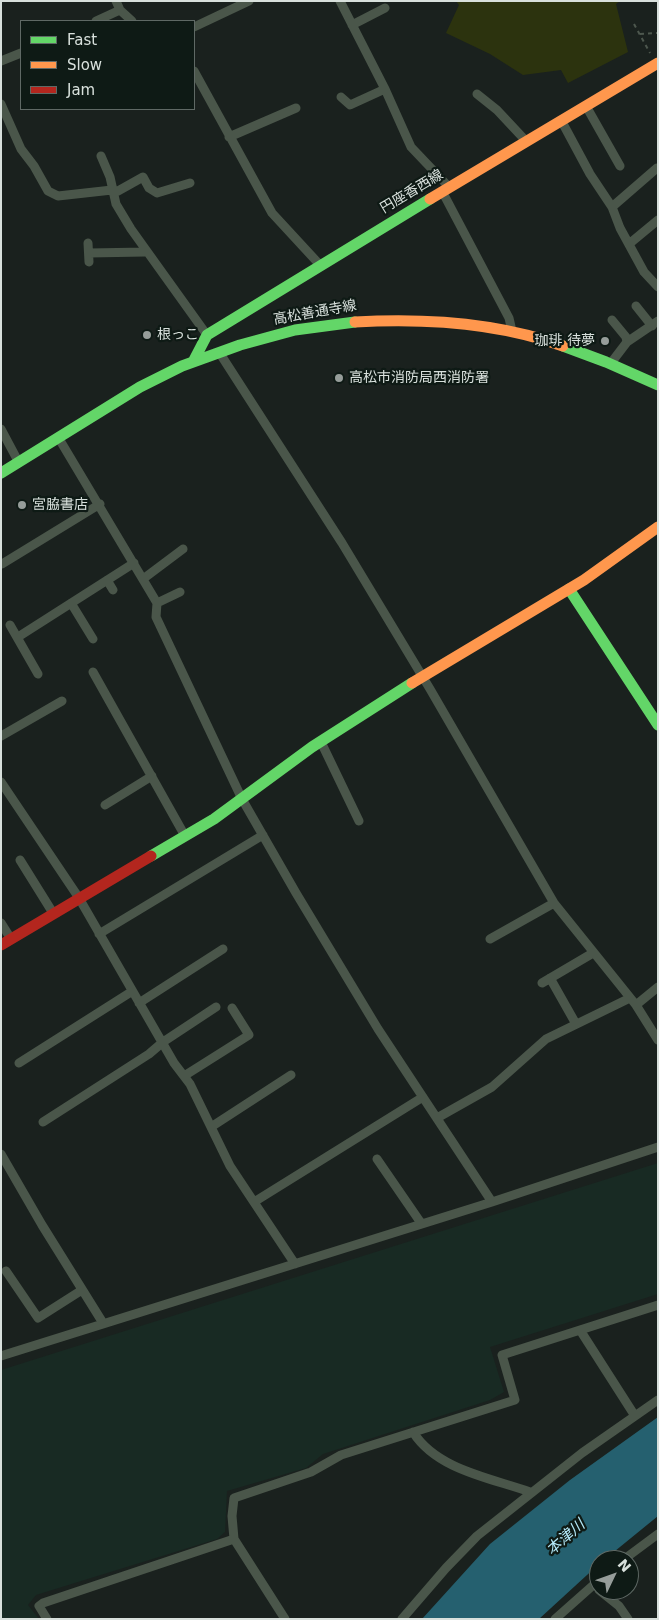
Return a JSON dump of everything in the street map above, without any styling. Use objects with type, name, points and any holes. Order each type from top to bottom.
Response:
[{"type":"main road","name":"円座香西線","points":[[207,335],[445,189],[657,63]]},
{"type":"main road","name":"高松善通寺線","points":[[1,473],[162,374],[194,360],[279,333],[368,318],[418,318],[512,331],[570,347],[658,385]]},
{"type":"main road","points":[[194,360],[207,335]]},
{"type":"main road","points":[[6,942],[185,836],[242,799],[321,742],[422,677],[569,589],[658,528]]},
{"type":"main road","points":[[569,589],[658,725]]},
{"type":"street","points":[[116,1],[120,10],[131,20]]},
{"type":"street","points":[[195,27],[249,1]]},
{"type":"street","points":[[340,1],[385,89],[411,147],[445,189],[509,318],[512,331]]},
{"type":"street","points":[[352,25],[385,8]]},
{"type":"street","points":[[98,20],[120,10]]},
{"type":"street","points":[[1,62],[20,53]]},
{"type":"street","points":[[195,73],[272,212],[320,265]]},
{"type":"street","points":[[341,96],[350,105],[385,89]]},
{"type":"street","points":[[477,94],[498,110],[526,141]]},
{"type":"street","points":[[1,104],[21,149],[34,166],[48,191],[58,196],[118,191],[143,178],[149,188],[156,193],[190,183]]},
{"type":"street","points":[[586,106],[620,166]]},
{"type":"street","points":[[229,137],[296,108]]},
{"type":"street","points":[[561,120],[590,174],[612,207],[628,244],[644,272],[658,287]]},
{"type":"street","points":[[101,156],[116,204],[145,252],[207,335]]},
{"type":"street","points":[[612,207],[657,168]]},
{"type":"street","points":[[628,244],[658,220]]},
{"type":"street","points":[[88,243],[89,258],[145,252]]},
{"type":"street","points":[[610,363],[627,342],[655,323],[636,306]]},
{"type":"street","points":[[612,320],[626,337],[627,342]]},
{"type":"street","points":[[219,352],[342,543],[554,903],[636,1005],[658,1040]]},
{"type":"street","points":[[1,429],[18,461]]},
{"type":"street","points":[[58,437],[100,504],[157,603],[156,617],[242,799],[378,1029],[492,1202]]},
{"type":"street","points":[[2,564],[100,504]]},
{"type":"street","points":[[143,579],[183,549]]},
{"type":"street","points":[[18,637],[134,563]]},
{"type":"street","points":[[107,580],[113,590]]},
{"type":"street","points":[[157,603],[180,592]]},
{"type":"street","points":[[71,603],[93,640]]},
{"type":"street","points":[[10,625],[38,674]]},
{"type":"street","points":[[93,672],[185,836]]},
{"type":"street","points":[[1,736],[62,701]]},
{"type":"street","points":[[321,742],[359,821]]},
{"type":"street","points":[[106,805],[152,776]]},
{"type":"street","points":[[1,782],[79,898],[131,992],[163,1042],[174,1064],[184,1076],[230,1166],[295,1264]]},
{"type":"street","points":[[99,934],[263,835]]},
{"type":"street","points":[[20,860],[53,913]]},
{"type":"street","points":[[490,939],[554,903]]},
{"type":"street","points":[[1,923],[6,942]]},
{"type":"street","points":[[139,1003],[223,949]]},
{"type":"street","points":[[576,1024],[546,980],[593,953]]},
{"type":"street","points":[[636,1005],[658,987]]},
{"type":"street","points":[[19,1062],[131,992]]},
{"type":"street","points":[[437,1118],[492,1087],[546,1039],[630,998]]},
{"type":"street","points":[[43,1122],[149,1054],[163,1042],[216,1007]]},
{"type":"street","points":[[184,1076],[249,1035],[232,1008]]},
{"type":"street","points":[[211,1127],[291,1075]]},
{"type":"street","points":[[254,1202],[423,1097]]},
{"type":"street","points":[[1,1356],[492,1202],[658,1147]]},
{"type":"street","points":[[1,1154],[103,1323]]},
{"type":"street","points":[[377,1160],[421,1223]]},
{"type":"street","points":[[6,1271],[38,1318],[82,1290]]},
{"type":"street","points":[[285,1619],[234,1539],[232,1516],[234,1498],[311,1472],[342,1455],[515,1400],[502,1355],[658,1305]]},
{"type":"street","points":[[580,1330],[635,1416]]},
{"type":"street","points":[[402,1619],[446,1568],[478,1536],[530,1492],[658,1400]]},
{"type":"street","points":[[413,1432],[421,1444],[444,1462],[530,1492]]},
{"type":"street","points":[[636,1550],[658,1534]]},
{"type":"street","points":[[47,1619],[40,1606],[43,1603],[234,1539]]},
{"type":"street","points":[[555,1619],[589,1592]]},
{"type":"street","points":[[612,1600],[628,1619]]},
{"type":"path","points":[[634,24],[657,63]]},
{"type":"path","points":[[639,34],[658,33]]},
{"type":"shaded area","points":[[658,1163],[658,1294],[490,1347],[504,1392],[490,1400],[323,1454],[306,1468],[227,1491],[225,1532],[217,1539],[36,1595],[28,1605],[39,1619],[1,1619],[1,1370]]},
{"type":"green space","points":[[456,1],[620,1],[616,4],[628,52],[568,83],[561,70],[523,75],[490,54],[446,33],[459,5]]},
{"type":"water","name":"本津川","points":[[658,1417],[658,1516],[616,1550],[589,1550],[589,1573],[539,1619],[422,1619],[490,1544],[570,1480]]},
{"type":"traffic: fast","points":[[194,360],[207,335],[430,199]]},
{"type":"traffic: fast","points":[[1,473],[140,387],[182,366],[240,345],[295,330],[355,322]]},
{"type":"traffic: fast","points":[[563,346],[606,362],[658,385]]},
{"type":"traffic: fast","points":[[569,589],[658,725]]},
{"type":"traffic: fast","points":[[151,856],[214,819],[312,747],[412,683]]},
{"type":"traffic: slow","points":[[430,199],[658,63]]},
{"type":"traffic: slow","points":[[355,322],[408,321],[460,324],[512,332],[563,346]]},
{"type":"traffic: slow","points":[[412,683],[584,580],[658,527]]},
{"type":"traffic: jam","points":[[1,945],[151,856]]},
{"type":"place","name":"根っこ","points":[[147,335]]},
{"type":"place","name":"珈琲 待夢","points":[[605,341]]},
{"type":"place","name":"高松市消防局西消防署","points":[[339,378]]},
{"type":"place","name":"宮脇書店","points":[[22,505]]}]
